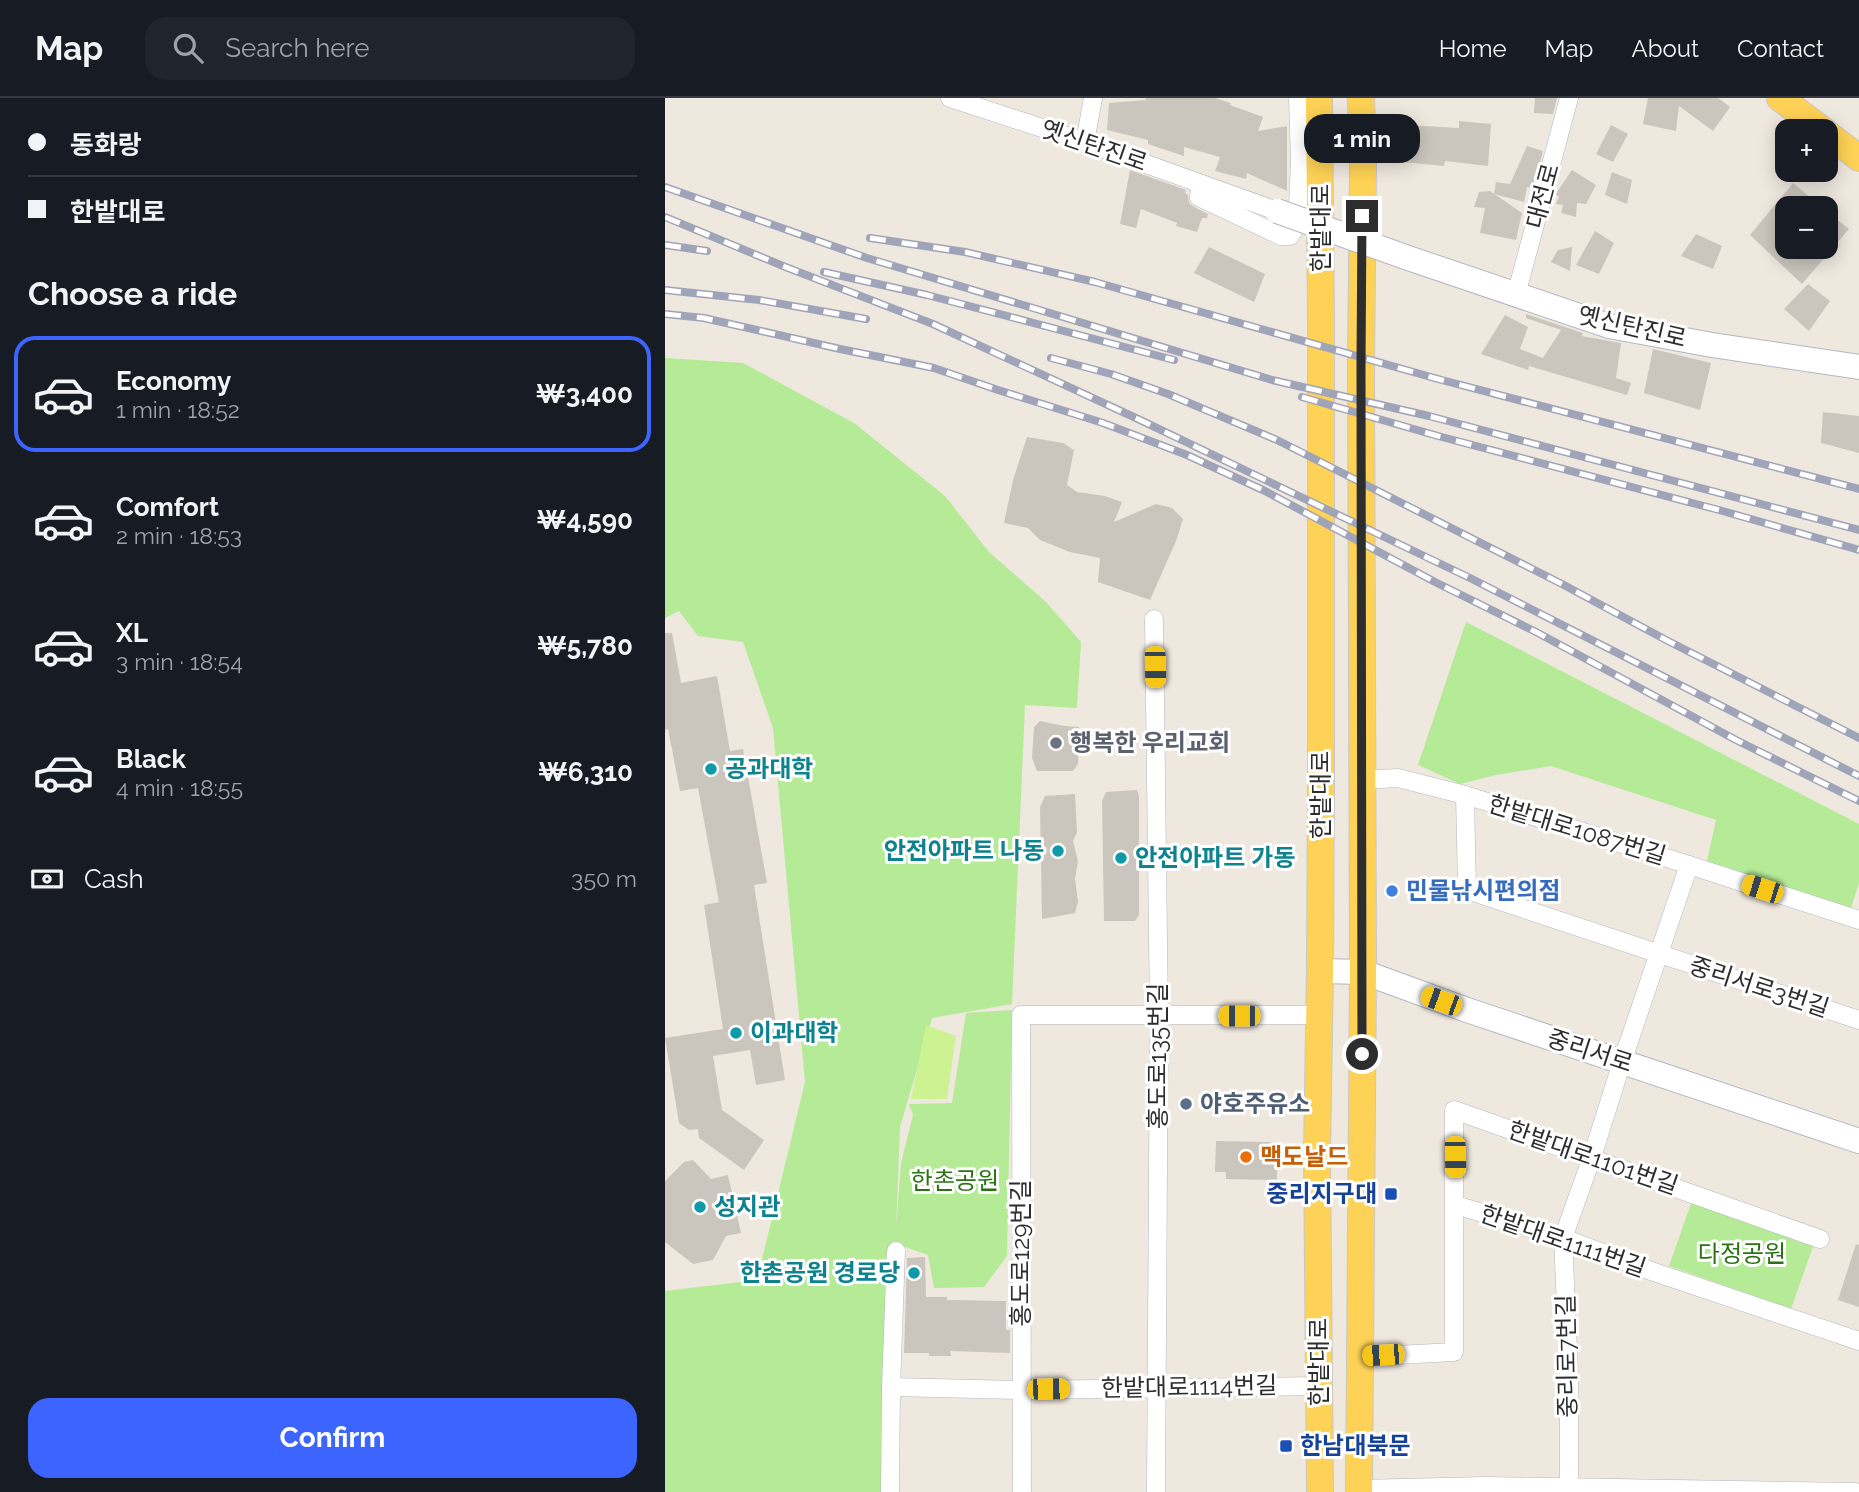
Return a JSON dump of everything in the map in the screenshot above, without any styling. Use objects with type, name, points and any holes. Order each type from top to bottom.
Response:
[{"type":"main road","name":"한밭대로","points":[[1318,98],[1321,321],[1320,971],[1317,1153],[1320,1492]]},
{"type":"main road","name":"한밭대로","points":[[1359,1490],[1363,972],[1361,98]]},
{"type":"main road","points":[[1780,98],[1808,119]]},
{"type":"main road","points":[[1838,142],[1859,158]]},
{"type":"street","name":"옛신탄진로","points":[[950,98],[1085,142],[1411,259],[1608,326],[1711,345],[1859,367]]},
{"type":"street","points":[[1085,142],[1093,98]]},
{"type":"street","points":[[1201,184],[1199,197],[1281,236],[1290,236],[1296,226],[1298,205],[1298,98]]},
{"type":"street","name":"대전로","points":[[1516,295],[1569,98]]},
{"type":"street","name":"홍도로135번길","points":[[1154,619],[1159,1016],[1156,1492]]},
{"type":"street","name":"한밭대로1087번길","points":[[1361,780],[1398,778],[1465,795],[1859,920]]},
{"type":"street","name":"한밭대로1087번길","points":[[1465,795],[1467,890]]},
{"type":"street","name":"한밭대로1087번길","points":[[1658,953],[1689,865]]},
{"type":"street","name":"중리서로3번길","points":[[1467,890],[1859,1020]]},
{"type":"street","name":"중리서로3번길","points":[[1622,1062],[1658,953]]},
{"type":"street","name":"중리서로","points":[[1320,971],[1363,972],[1468,1010],[1859,1141]]},
{"type":"street","name":"홍도로129번길","points":[[1022,1492],[1021,1015],[1159,1016]]},
{"type":"street","points":[[1159,1016],[1319,1015]]},
{"type":"street","name":"중리로7번길","points":[[1569,1490],[1569,1374],[1563,1238],[1622,1062]]},
{"type":"street","name":"한밭대로1101번길","points":[[1456,1205],[1454,1110],[1820,1239]]},
{"type":"street","name":"한밭대로1111번길","points":[[1359,1357],[1454,1352],[1456,1205],[1563,1238],[1654,1272],[1859,1341]]},
{"type":"street","points":[[890,1492],[896,1251]]},
{"type":"street","name":"한밭대로1114번길","points":[[891,1387],[1021,1390],[1319,1386]]},
{"type":"street","points":[[1359,1490],[1486,1486],[1569,1490],[1855,1492]]},
{"type":"green space","name":"한촌공원","points":[[665,358],[743,363],[854,423],[945,496],[989,552],[1046,602],[1081,642],[1077,708],[1025,705],[1012,1004],[932,1018],[900,1127],[896,1229],[901,1163],[913,1115],[909,1104],[952,1103],[966,1013],[1012,1010],[1007,1256],[984,1287],[934,1288],[928,1255],[894,1243],[882,1492],[665,1492],[665,1291],[757,1280],[805,1082],[773,728],[743,642],[698,636],[679,611],[665,618]]},
{"type":"green space","points":[[1466,622],[1859,824],[1859,883],[1851,908],[1707,861],[1716,820],[1551,766],[1460,784],[1418,765]]},
{"type":"green space","points":[[926,1025],[956,1036],[947,1099],[911,1099]]},
{"type":"green space","name":"다정공원","points":[[1693,1198],[1815,1241],[1791,1309],[1669,1266]]},
{"type":"building","points":[[1145,98],[1215,98],[1263,117],[1258,131],[1287,126],[1287,191],[1247,173],[1246,179],[1215,171],[1220,157],[1184,147],[1184,156],[1148,144],[1148,140],[1107,130],[1109,103],[1146,100]]},
{"type":"building","points":[[1535,98],[1557,98],[1553,114],[1534,113]]},
{"type":"building","points":[[1648,98],[1718,98],[1730,107],[1713,131],[1679,106],[1676,131],[1643,124]]},
{"type":"building","points":[[1459,121],[1491,124],[1488,166],[1445,161],[1444,166],[1404,162],[1407,125],[1459,128]]},
{"type":"building","points":[[1611,125],[1628,134],[1613,162],[1596,154]]},
{"type":"building","points":[[1527,146],[1543,151],[1533,188],[1527,187],[1524,202],[1494,194],[1496,182],[1510,184]]},
{"type":"building","points":[[1130,170],[1186,190],[1189,203],[1208,214],[1207,218],[1202,218],[1197,232],[1176,226],[1177,223],[1141,209],[1136,228],[1120,224]]},
{"type":"building","points":[[1572,170],[1596,185],[1586,204],[1577,203],[1576,217],[1561,213],[1563,205],[1556,204],[1559,196],[1555,195]]},
{"type":"building","points":[[1612,172],[1632,180],[1627,204],[1605,195]]},
{"type":"building","points":[[1793,183],[1809,196],[1782,196]]},
{"type":"building","points":[[1490,191],[1522,213],[1516,240],[1480,233],[1485,208],[1474,207],[1479,192]]},
{"type":"building","points":[[1775,205],[1775,259],[1750,235]]},
{"type":"building","points":[[1838,220],[1849,229],[1838,242]]},
{"type":"building","points":[[1595,231],[1614,243],[1599,274],[1576,265]]},
{"type":"building","points":[[1696,234],[1722,246],[1713,269],[1681,256]]},
{"type":"building","points":[[1209,247],[1265,274],[1254,302],[1194,273]]},
{"type":"building","points":[[1572,247],[1570,271],[1551,262],[1558,250]]},
{"type":"building","points":[[1775,259],[1823,259],[1802,284]]},
{"type":"building","points":[[1808,284],[1830,301],[1809,331],[1784,309]]},
{"type":"building","points":[[1526,314],[1583,333],[1582,336],[1621,343],[1616,378],[1631,383],[1627,395],[1529,366],[1528,370],[1481,354],[1505,315],[1528,327],[1520,349],[1543,358],[1561,330],[1526,318]]},
{"type":"building","points":[[1653,349],[1711,363],[1700,410],[1644,393]]},
{"type":"building","points":[[1823,412],[1859,416],[1859,453],[1821,443]]},
{"type":"building","points":[[1027,437],[1063,443],[1074,450],[1067,485],[1077,492],[1105,496],[1122,502],[1114,522],[1156,504],[1172,508],[1183,519],[1150,600],[1098,582],[1100,558],[1070,552],[1040,540],[1028,528],[1004,523],[1013,480]]},
{"type":"building","points":[[665,633],[672,633],[681,683],[717,676],[730,751],[743,749],[767,883],[754,885],[785,1080],[756,1085],[750,1050],[713,1056],[722,1110],[764,1140],[744,1170],[699,1138],[698,1129],[689,1130],[679,1123],[665,1038],[723,1029],[704,905],[719,902],[698,788],[680,791],[668,729],[665,730]]},
{"type":"building","name":"행복한 우리교회","points":[[1040,721],[1079,727],[1078,764],[1073,771],[1037,771],[1032,758],[1034,727]]},
{"type":"building","name":"안전아파트 가동","points":[[1137,790],[1139,915],[1135,921],[1104,921],[1102,801],[1106,792]]},
{"type":"building","name":"안전아파트 나동","points":[[1075,794],[1077,832],[1073,841],[1078,861],[1075,879],[1078,902],[1075,913],[1042,919],[1040,807],[1045,796]]},
{"type":"building","name":"맥도날드","points":[[1216,1141],[1277,1142],[1277,1180],[1226,1179],[1226,1172],[1215,1172]]},
{"type":"building","name":"성지관","points":[[693,1160],[711,1179],[728,1175],[741,1233],[726,1236],[713,1260],[693,1264],[665,1242],[665,1181],[684,1162]]},
{"type":"building","points":[[1856,1244],[1859,1245],[1859,1307],[1838,1300]]},
{"type":"building","points":[[925,1257],[926,1297],[1006,1301],[1006,1330],[1010,1330],[1010,1353],[950,1351],[951,1356],[929,1356],[929,1353],[904,1353],[907,1258]]},
{"type":"railway","points":[[665,187],[867,258],[1272,380],[1429,416],[1859,530]]},
{"type":"railway","points":[[665,217],[933,324],[1138,419],[1470,578],[1859,776]]},
{"type":"railway","points":[[870,238],[965,252],[1095,282],[1438,379],[1859,489]]},
{"type":"railway","points":[[665,245],[707,251]]},
{"type":"railway","points":[[824,272],[927,295],[1174,360]]},
{"type":"railway","points":[[665,290],[759,300],[866,319]]},
{"type":"railway","points":[[665,314],[704,318],[934,368],[1103,423],[1187,455],[1265,491],[1736,740],[1859,801]]},
{"type":"railway","points":[[1051,358],[1111,374],[1168,394],[1277,440],[1859,738]]},
{"type":"railway","points":[[1302,397],[1859,550]]},
{"type":"place","name":"행복한 우리교회","points":[[1056,743]]},
{"type":"place","name":"공과대학","points":[[711,769]]},
{"type":"place","name":"안전아파트 나동","points":[[1058,851]]},
{"type":"place","name":"안전아파트 가동","points":[[1121,858]]},
{"type":"place","name":"민물낚시편의점","points":[[1392,891]]},
{"type":"place","name":"이과대학","points":[[736,1033]]},
{"type":"place","name":"야호주유소","points":[[1186,1104]]},
{"type":"place","name":"맥도날드","points":[[1246,1157]]},
{"type":"place","name":"중리지구대","points":[[1391,1194]]},
{"type":"place","name":"성지관","points":[[700,1207]]},
{"type":"place","name":"한촌공원 경로당","points":[[914,1273]]},
{"type":"place","name":"한남대북문","points":[[1286,1446]]},
{"type":"route","points":[[1362,216],[1362,1054]]}]
